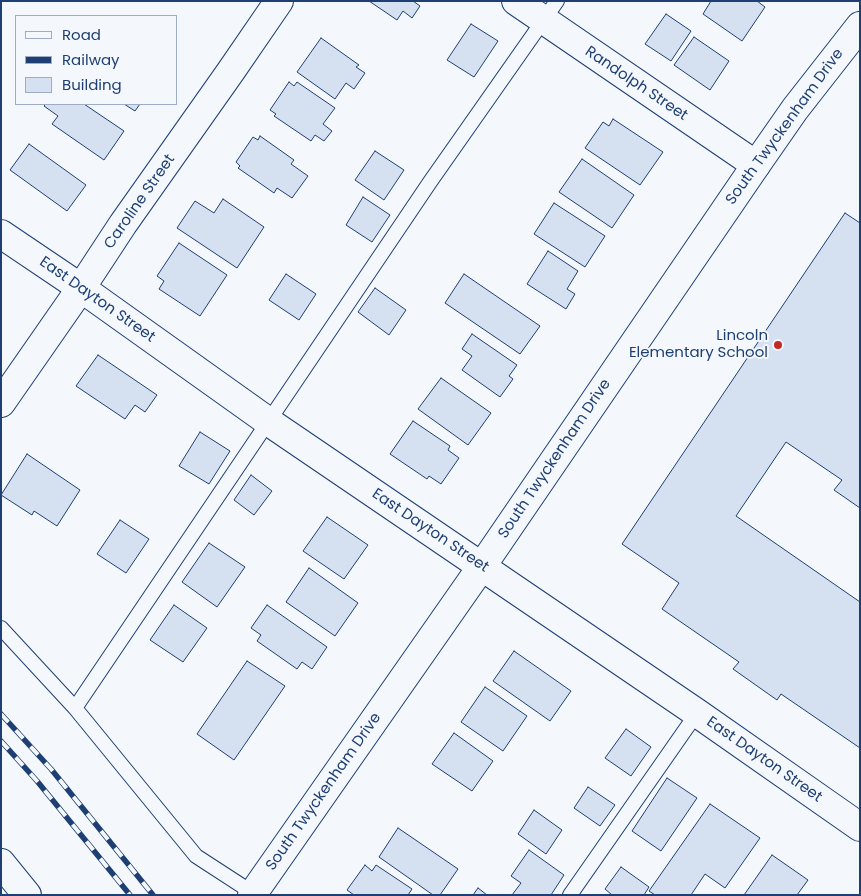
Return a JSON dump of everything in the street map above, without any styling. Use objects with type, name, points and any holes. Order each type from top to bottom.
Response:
[{"type":"street","name":"Caroline Street","points":[[1,403],[279,1]]},
{"type":"street","name":"Randolph Street","points":[[516,1],[550,11],[756,165]]},
{"type":"street","name":"South Twyckenham Drive","points":[[253,894],[482,566],[756,165],[796,109],[860,26]]},
{"type":"street","name":"East Dayton Street","points":[[1,234],[81,288],[269,422],[697,713],[860,827]]},
{"type":"street","points":[[1,863],[27,895]]},
{"type":"lane","points":[[75,708],[430,182],[550,11]]},
{"type":"lane","points":[[1,628],[75,708],[196,856],[253,894]]},
{"type":"lane","points":[[570,895],[697,713]]},
{"type":"building","points":[[369,1],[413,1],[420,6],[412,18],[403,11],[397,20]]},
{"type":"building","points":[[711,1],[757,1],[765,7],[742,41],[703,14]]},
{"type":"building","points":[[666,14],[691,31],[671,61],[645,44]]},
{"type":"building","points":[[471,24],[498,41],[474,77],[447,60]]},
{"type":"building","points":[[694,37],[729,61],[710,90],[674,65]]},
{"type":"building","points":[[321,38],[359,65],[356,67],[365,73],[354,89],[346,83],[335,99],[297,72]]},
{"type":"building","points":[[289,82],[294,86],[297,82],[335,108],[323,124],[332,131],[324,141],[315,135],[311,141],[274,116],[276,114],[270,110]]},
{"type":"building","points":[[85,105],[124,131],[104,160],[52,124],[58,116],[44,106]]},
{"type":"building","points":[[126,105],[139,105],[135,111]]},
{"type":"building","points":[[613,119],[663,152],[640,185],[585,148],[603,122],[609,126]]},
{"type":"building","points":[[260,136],[294,160],[291,164],[308,176],[292,198],[277,188],[274,193],[238,168],[240,166],[236,162],[253,137],[258,140]]},
{"type":"building","points":[[29,144],[86,185],[67,211],[10,170]]},
{"type":"building","points":[[375,151],[404,170],[384,200],[355,180]]},
{"type":"building","points":[[582,159],[634,195],[612,228],[559,192]]},
{"type":"building","points":[[363,197],[390,215],[372,242],[346,225]]},
{"type":"building","points":[[223,199],[264,227],[237,268],[177,228],[195,201],[214,213]]},
{"type":"building","points":[[554,203],[605,236],[585,267],[534,234]]},
{"type":"building","points":[[845,213],[860,223],[860,508],[834,490],[842,480],[786,442],[736,516],[860,602],[860,748],[781,694],[777,700],[733,669],[739,662],[662,609],[679,583],[622,544]]},
{"type":"building","points":[[179,243],[227,275],[200,316],[159,289],[164,281],[157,276]]},
{"type":"building","points":[[548,251],[578,271],[567,289],[575,294],[566,309],[527,284]]},
{"type":"building","points":[[286,274],[316,294],[299,320],[269,300]]},
{"type":"building","points":[[464,274],[540,326],[520,354],[445,303]]},
{"type":"building","points":[[375,288],[406,310],[389,335],[358,312]]},
{"type":"building","points":[[472,334],[517,365],[509,376],[513,379],[500,397],[462,370],[472,356],[462,349]]},
{"type":"building","points":[[98,355],[157,395],[145,412],[135,405],[125,419],[76,386]]},
{"type":"building","points":[[441,378],[491,413],[468,445],[418,409]]},
{"type":"building","points":[[413,421],[450,446],[448,450],[459,458],[441,484],[429,476],[427,479],[390,454]]},
{"type":"building","points":[[200,432],[230,451],[209,484],[179,466]]},
{"type":"building","points":[[27,454],[80,490],[57,526],[34,511],[32,515],[1,495]]},
{"type":"building","points":[[251,475],[272,491],[254,515],[234,500]]},
{"type":"building","points":[[327,517],[368,545],[344,579],[303,551]]},
{"type":"building","points":[[120,520],[149,539],[126,573],[97,554]]},
{"type":"building","points":[[209,543],[245,567],[217,607],[182,582]]},
{"type":"building","points":[[309,568],[358,603],[335,636],[286,602]]},
{"type":"building","points":[[174,605],[207,628],[183,662],[150,640]]},
{"type":"building","points":[[267,605],[327,647],[312,669],[302,662],[297,669],[257,641],[261,635],[251,628]]},
{"type":"building","points":[[514,651],[571,691],[550,721],[493,681]]},
{"type":"building","points":[[247,661],[285,686],[234,760],[197,734]]},
{"type":"building","points":[[485,687],[527,716],[503,751],[461,722]]},
{"type":"building","points":[[626,729],[651,747],[631,776],[605,758]]},
{"type":"building","points":[[454,733],[493,761],[472,791],[432,764]]},
{"type":"building","points":[[667,778],[697,798],[661,851],[632,831]]},
{"type":"building","points":[[588,787],[615,805],[600,826],[574,808]]},
{"type":"building","points":[[710,804],[760,838],[725,888],[705,874],[691,895],[655,895],[649,891]]},
{"type":"building","points":[[534,810],[562,830],[546,854],[518,834]]},
{"type":"building","points":[[398,828],[458,869],[440,895],[433,895],[379,857]]},
{"type":"building","points":[[529,850],[564,875],[551,895],[512,895],[521,883],[511,876]]},
{"type":"building","points":[[772,855],[808,880],[797,895],[744,895]]},
{"type":"building","points":[[365,865],[372,871],[376,865],[412,889],[408,895],[354,895],[347,890]]},
{"type":"building","points":[[621,867],[649,887],[644,895],[612,895],[605,889]]},
{"type":"building","points":[[478,888],[487,895],[473,895]]},
{"type":"railway","points":[[1,714],[51,769],[153,895]]},
{"type":"railway","points":[[1,741],[37,781],[130,895]]},
{"type":"place","name":"Lincoln Elementary School","points":[[778,345]]}]
